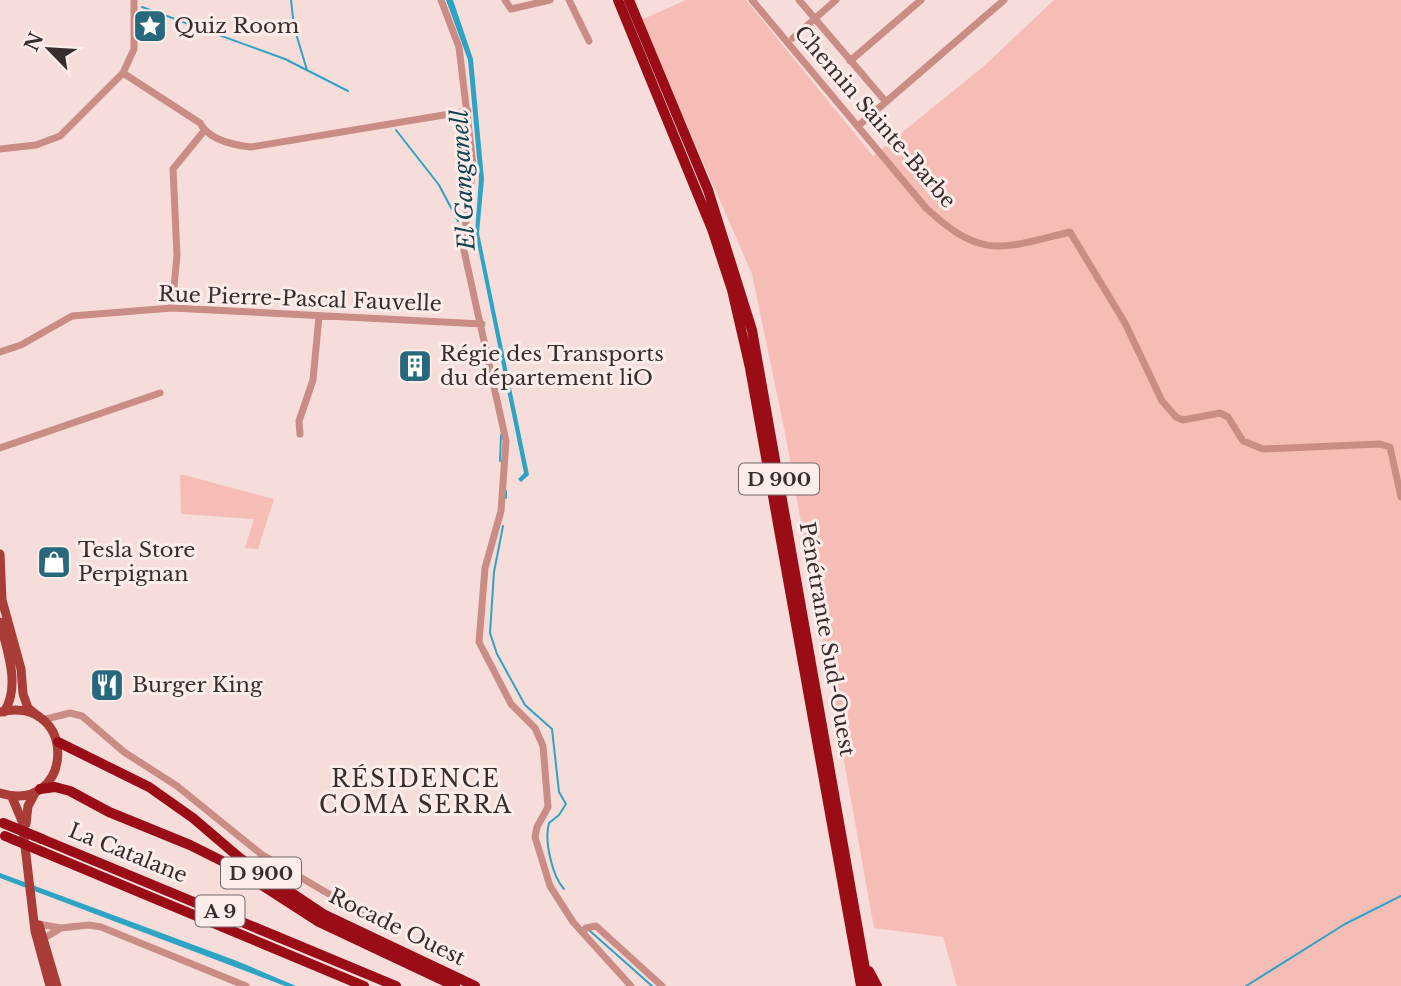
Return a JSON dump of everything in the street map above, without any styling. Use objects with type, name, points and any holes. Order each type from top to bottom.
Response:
[{"type":"highway","name":"Pénétrante Sud-Ouest","points":[[623,1],[635,16],[708,190],[752,330],[868,986]]},
{"type":"highway","name":"Pénétrante Sud-Ouest","points":[[623,1],[728,278],[750,368],[859,986]]},
{"type":"highway","name":"Rocade Ouest","points":[[57,739],[149,787],[201,824],[241,859],[323,914],[475,986]]},
{"type":"highway","name":"Rocade Ouest","points":[[38,791],[55,787],[70,791],[118,816],[190,845],[232,866],[319,922],[455,986]]},
{"type":"highway","name":"La Catalane","points":[[2,822],[396,986]]},
{"type":"highway","name":"La Catalane","points":[[2,835],[364,986]]},
{"type":"highway","name":"Pénétrante Sud-Ouest","points":[[858,930],[870,975],[877,986]]},
{"type":"main road","points":[[0,554],[2,600],[20,670],[23,694],[29,708],[41,718],[57,739],[57,765],[51,779],[38,791],[26,814],[29,875]]},
{"type":"main road","points":[[0,622],[12,683],[11,695],[2,712]]},
{"type":"main road","points":[[2,712],[26,711],[41,718]]},
{"type":"main road","points":[[0,793],[12,797],[38,791]]},
{"type":"main road","points":[[12,797],[22,821],[34,932],[50,986]]},
{"type":"main road","points":[[31,893],[57,986]]},
{"type":"street","points":[[0,149],[36,145],[60,136],[122,73],[134,49],[134,0]]},
{"type":"street","points":[[441,0],[459,47],[474,176],[463,246],[506,441],[501,511],[485,568],[479,642],[511,705],[535,728],[543,746],[548,807],[535,837],[550,887],[583,933],[631,986]]},
{"type":"street","points":[[505,0],[511,9],[550,0]]},
{"type":"street","points":[[569,0],[589,41]]},
{"type":"street","name":"Chemin Sainte-Barbe","points":[[752,0],[926,208],[960,235],[998,248],[1070,232],[1125,323],[1162,401],[1176,416],[1183,420],[1220,413],[1228,417],[1243,441],[1263,449],[1380,444],[1390,447],[1401,497]]},
{"type":"street","points":[[799,0],[886,102]]},
{"type":"street","points":[[793,38],[836,0]]},
{"type":"street","points":[[850,61],[921,0]]},
{"type":"street","points":[[858,126],[1000,1]]},
{"type":"street","points":[[122,73],[200,123],[204,131],[228,143],[251,147],[468,111]]},
{"type":"street","points":[[172,308],[177,255],[173,169],[204,131]]},
{"type":"street","name":"Rue Pierre-Pascal Fauvelle","points":[[0,352],[21,345],[72,316],[172,308],[482,324]]},
{"type":"street","points":[[300,434],[299,421],[313,380],[319,316]]},
{"type":"street","points":[[0,448],[160,393]]},
{"type":"street","points":[[57,739],[58,721],[65,715]]},
{"type":"street","points":[[41,718],[82,716],[133,759],[177,786],[261,854],[378,923]]},
{"type":"street","points":[[38,924],[61,928],[89,925],[101,927],[246,986]]},
{"type":"street","points":[[583,933],[586,928],[596,926],[663,986]]},
{"type":"street","points":[[43,939],[61,928]]},
{"type":"shaded area","points":[[686,0],[746,0],[873,156],[984,66],[1054,0],[1401,0],[1401,986],[957,986],[943,937],[874,928],[785,433],[752,274],[641,20]]},
{"type":"shaded area","points":[[180,474],[274,499],[258,549],[245,548],[254,519],[181,514]]},
{"type":"water","points":[[446,0],[453,0],[473,59],[484,179],[479,233],[529,475],[521,482],[518,479],[524,473],[475,233],[479,179],[468,60]]},
{"type":"water","points":[[0,873],[237,961],[296,986],[285,986],[0,878]]},
{"type":"waterway","points":[[291,0],[294,27],[307,70]]},
{"type":"waterway","points":[[142,7],[285,59],[348,91]]},
{"type":"waterway","points":[[396,130],[439,185],[458,221]]},
{"type":"waterway","points":[[500,461],[501,435]]},
{"type":"waterway","points":[[506,491],[506,498]]},
{"type":"waterway","name":"El Ganganell","points":[[503,526],[494,572],[490,633],[497,654],[525,705],[552,729],[559,792],[566,804],[559,815],[549,823],[548,848],[553,867],[564,889]]},
{"type":"waterway","points":[[1246,986],[1345,924],[1401,896]]},
{"type":"waterway","name":"El Ganganell","points":[[590,931],[652,986]]},
{"type":"place","name":"Quiz Room","points":[[150,26]]},
{"type":"place","name":"Régie des Transports du département liO","points":[[415,366]]},
{"type":"place","name":"Tesla Store Perpignan","points":[[54,562]]},
{"type":"place","name":"Burger King","points":[[107,685]]},
{"type":"district","name":"RÉSIDENCE COMA SERRA","points":[[416,792]]}]
